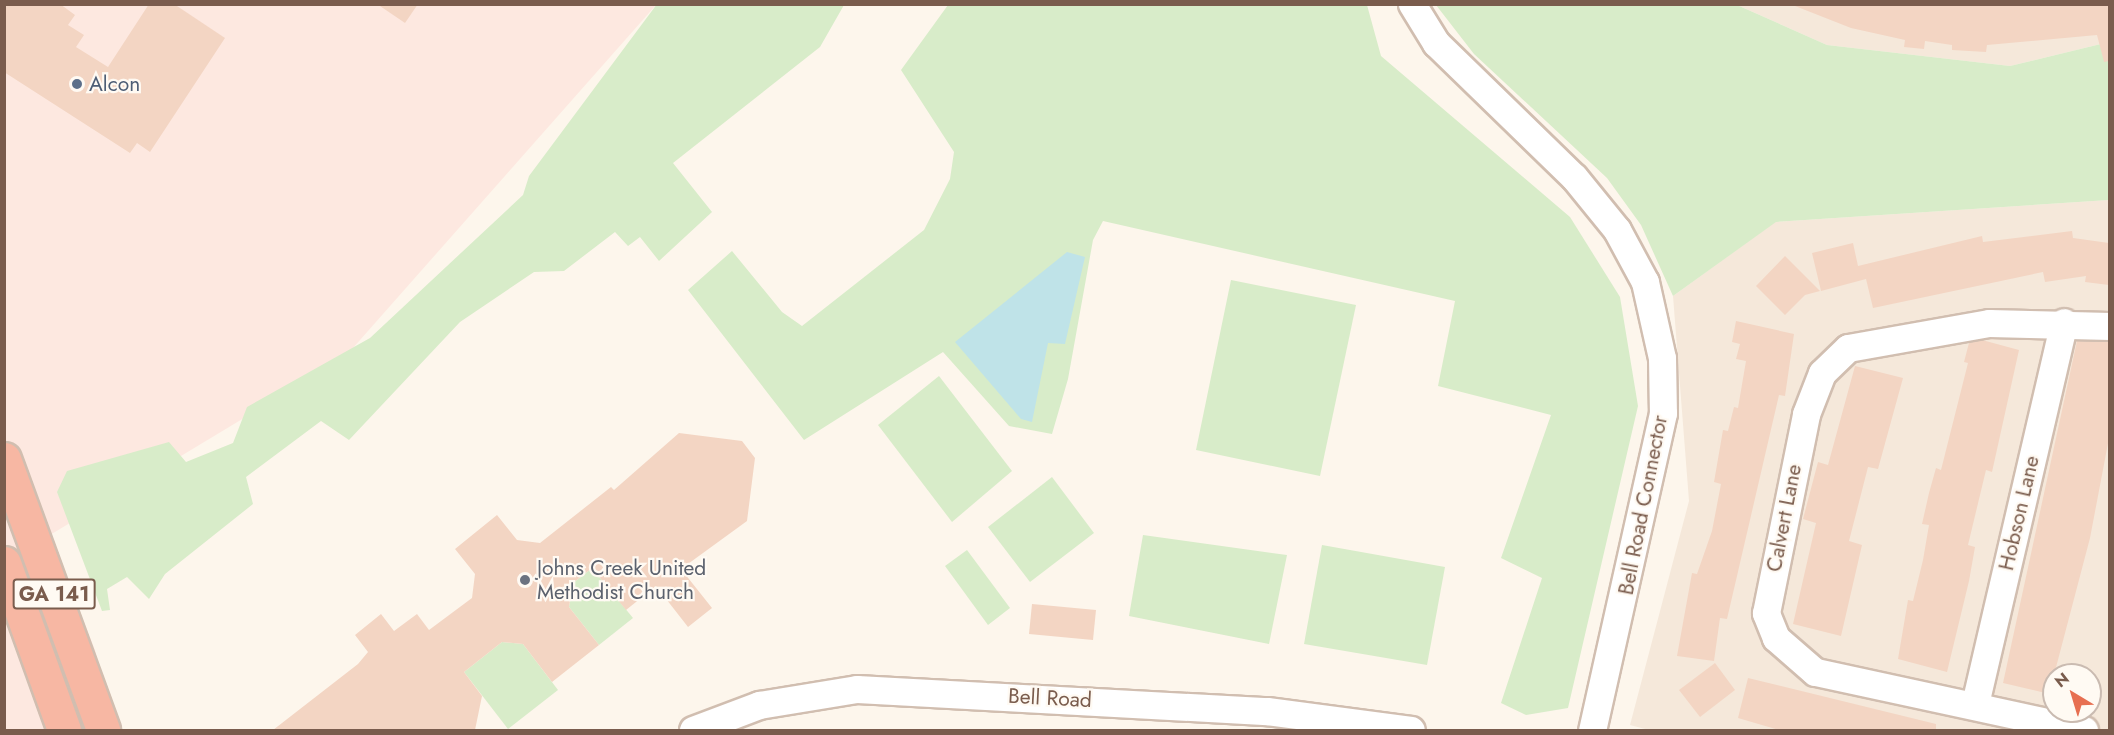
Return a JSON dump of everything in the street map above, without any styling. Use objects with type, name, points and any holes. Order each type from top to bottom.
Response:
[{"type":"highway","name":"GA 141","points":[[4,459],[103,730]]},
{"type":"highway","name":"GA 141","points":[[4,563],[64,730]]},
{"type":"street","name":"Bell Road Connector","points":[[1412,4],[1436,43],[1574,177],[1617,230],[1645,282],[1662,358],[1663,413],[1592,730]]},
{"type":"street","name":"Calvert Lane","points":[[2084,730],[1975,704],[1815,672],[1794,657],[1776,638],[1767,613],[1784,508],[1806,414],[1822,373],[1848,348],[1989,323],[2064,322],[2109,326]]},
{"type":"street","name":"Hobson Lane","points":[[1975,704],[2064,322]]},
{"type":"street","name":"Bell Road","points":[[693,730],[759,705],[857,690],[1267,711],[1411,730]]},
{"type":"shaded area","points":[[4,5],[656,5],[345,357],[50,535],[95,650],[117,730],[5,730]]},
{"type":"shaded area","points":[[1737,5],[2109,5],[2109,42],[2010,66],[1827,45]]},
{"type":"shaded area","points":[[2109,200],[2109,730],[1649,730],[1630,725],[1689,501],[1673,296],[1775,222]]},
{"type":"green space","points":[[657,4],[844,5],[820,47],[673,163],[712,212],[659,261],[640,237],[628,246],[615,232],[564,271],[534,272],[460,322],[349,440],[321,421],[246,477],[253,504],[165,574],[149,599],[127,577],[107,589],[110,610],[102,611],[57,492],[67,471],[169,442],[186,462],[233,443],[247,407],[370,338],[523,195],[529,176]]},
{"type":"green space","points":[[948,5],[1367,5],[1381,56],[1570,217],[1620,297],[1638,406],[1568,708],[1526,715],[1501,703],[1542,578],[1501,558],[1551,415],[1438,386],[1455,301],[1103,221],[1093,240],[1068,379],[1052,434],[1009,426],[943,352],[804,440],[688,290],[732,251],[782,312],[802,326],[924,230],[950,179],[954,152],[901,70]]},
{"type":"green space","points":[[1436,5],[1737,5],[1827,45],[2010,66],[2109,42],[2109,200],[1776,222],[1673,296],[1641,225],[1607,178],[1474,54]]},
{"type":"green space","points":[[1231,280],[1356,305],[1320,476],[1196,450]]},
{"type":"green space","points":[[939,376],[1012,471],[952,522],[878,425]]},
{"type":"green space","points":[[1052,477],[1094,533],[1030,582],[988,527]]},
{"type":"green space","points":[[1143,535],[1287,555],[1269,644],[1129,616]]},
{"type":"green space","points":[[1322,545],[1445,567],[1427,665],[1304,644]]},
{"type":"green space","points":[[967,550],[1010,608],[988,625],[945,566]]},
{"type":"green space","points":[[592,568],[633,618],[599,645],[569,607],[573,583]]},
{"type":"green space","points":[[502,642],[523,644],[558,690],[508,729],[464,672]]},
{"type":"water","points":[[1067,252],[1085,257],[1065,344],[1048,343],[1032,422],[1021,419],[955,342]]},
{"type":"building","points":[[4,4],[60,4],[75,15],[68,25],[84,35],[76,47],[108,67],[149,4],[174,4],[225,38],[150,152],[137,143],[130,153],[4,72]]},
{"type":"building","points":[[377,4],[418,4],[405,23]]},
{"type":"building","points":[[1790,4],[2109,4],[2109,61],[2104,62],[2097,35],[1987,45],[1986,52],[1952,50],[1952,45],[1925,41],[1924,49],[1904,47],[1905,40],[1851,28]]},
{"type":"building","points":[[2072,231],[2073,238],[2109,243],[2109,285],[2085,282],[2086,276],[2045,282],[2043,272],[1873,308],[1866,279],[1821,291],[1812,253],[1853,243],[1858,266],[1982,236],[1983,242]]},
{"type":"building","points":[[1785,256],[1820,291],[1805,295],[1785,315],[1756,286]]},
{"type":"building","points":[[1736,321],[1794,334],[1785,396],[1779,395],[1727,619],[1720,618],[1714,661],[1677,656],[1692,573],[1697,574],[1712,531],[1721,484],[1714,482],[1723,430],[1728,431],[1734,407],[1738,408],[1746,361],[1736,359],[1740,344],[1732,342]]},
{"type":"building","points":[[1982,340],[2019,350],[1992,472],[1986,470],[1968,545],[1975,547],[1947,672],[1898,659],[1908,600],[1913,601],[1923,560],[1929,525],[1922,524],[1929,493],[1936,468],[1941,470],[1968,363],[1964,362],[1969,343]]},
{"type":"building","points":[[2077,341],[2109,342],[2109,438],[2090,538],[2057,663],[2042,663],[2042,692],[2003,683]]},
{"type":"building","points":[[1855,366],[1903,378],[1878,469],[1868,467],[1849,541],[1862,545],[1841,636],[1793,624],[1816,523],[1803,519],[1818,462],[1828,465]]},
{"type":"building","name":"Johns Creek United Methodist Church","points":[[679,433],[742,441],[755,458],[747,521],[681,569],[712,608],[688,627],[656,586],[626,610],[592,568],[573,583],[569,607],[599,645],[552,682],[523,644],[502,642],[464,672],[482,696],[475,730],[273,730],[358,664],[368,652],[355,635],[381,614],[394,631],[417,614],[429,630],[472,598],[475,574],[455,549],[497,515],[517,540],[540,543],[611,487],[614,490]]},
{"type":"building","points":[[1032,604],[1096,610],[1093,640],[1029,634]]},
{"type":"building","points":[[1715,663],[1735,690],[1700,717],[1679,690]]},
{"type":"building","points":[[1748,678],[1936,724],[1936,730],[1779,730],[1738,718]]},
{"type":"place","name":"Alcon","points":[[77,84]]},
{"type":"place","name":"Johns Creek United Methodist Church","points":[[525,580]]}]
